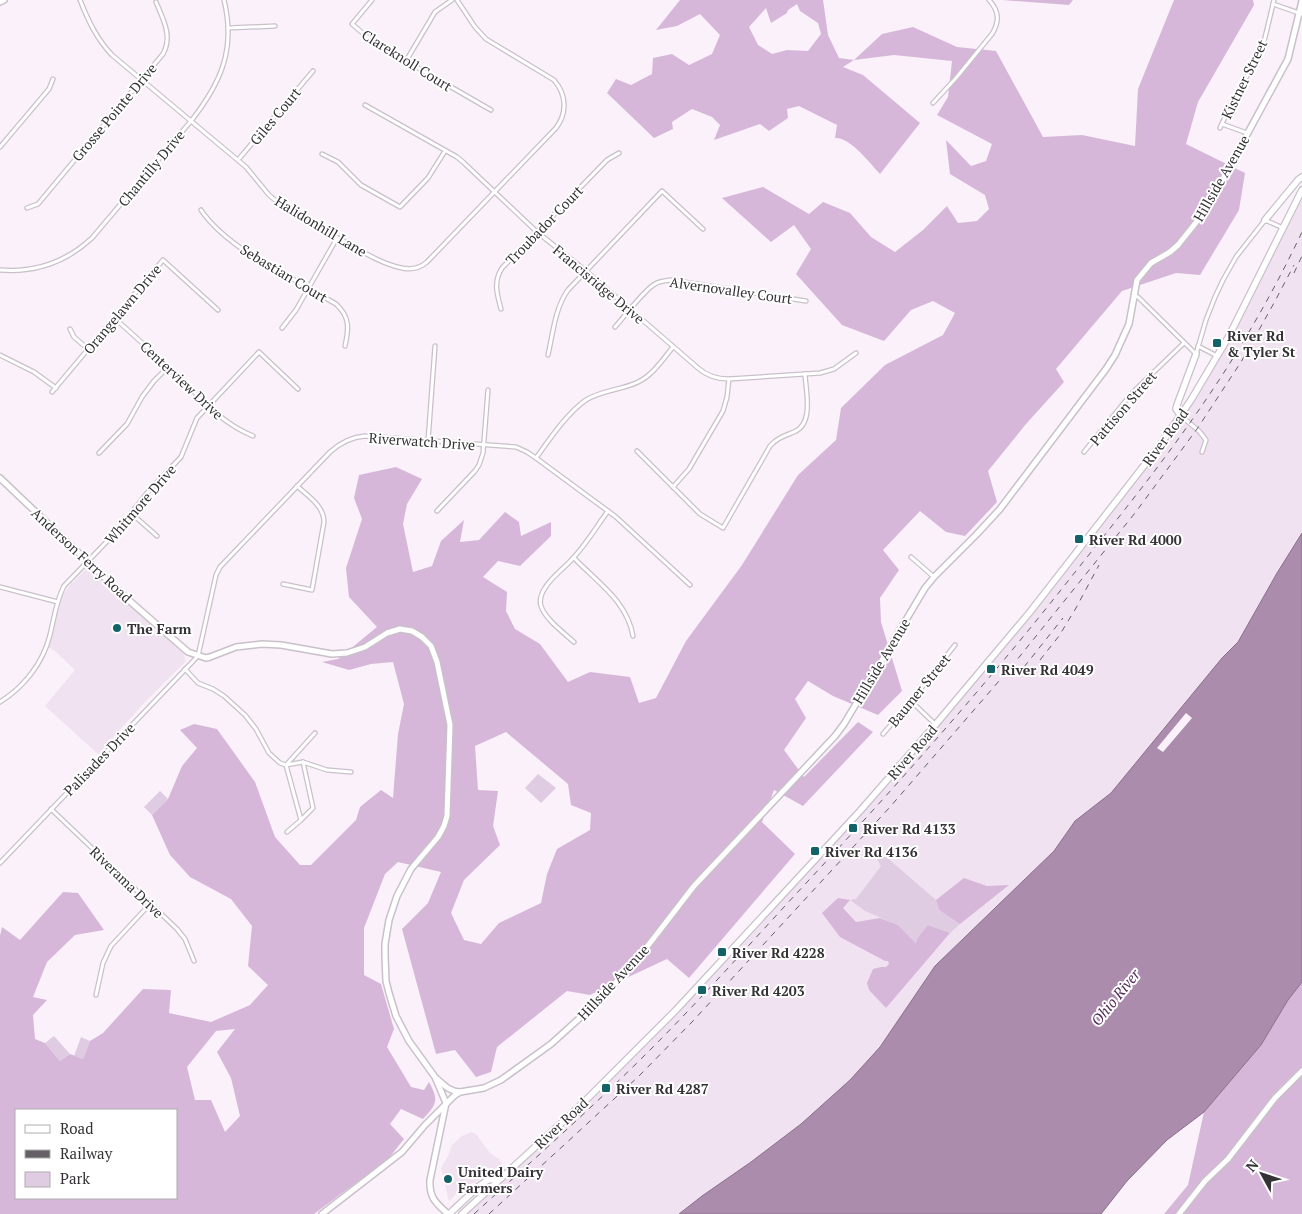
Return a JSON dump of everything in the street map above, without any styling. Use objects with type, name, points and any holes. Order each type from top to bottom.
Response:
[{"type":"main road","points":[[1265,220],[1302,177]]},
{"type":"main road","name":"River Road","points":[[462,1214],[582,1104],[676,1010],[860,811],[1047,592],[1181,416],[1218,356],[1302,190]]},
{"type":"main road","points":[[1181,416],[1176,409],[1196,354]]},
{"type":"main road","points":[[449,1214],[479,1186],[488,1180],[501,1178]]},
{"type":"street","points":[[0,2],[4,0]]},
{"type":"street","name":"Halidonhill Lane","points":[[80,0],[94,31],[105,47],[141,80],[238,160],[281,205],[360,251],[394,266],[408,269],[418,268],[427,262],[556,128],[564,111],[564,99],[558,85],[549,76],[486,39],[475,27],[457,0]]},
{"type":"street","name":"Chantilly Drive","points":[[0,270],[19,271],[47,266],[66,258],[84,246],[191,121],[207,100],[220,76],[227,50],[228,28],[224,0]]},
{"type":"street","name":"Clareknoll Court","points":[[372,0],[352,24],[373,42],[491,110]]},
{"type":"street","points":[[406,61],[435,12],[452,0]]},
{"type":"street","points":[[933,102],[956,78],[992,34],[998,19],[997,11],[988,0]]},
{"type":"street","name":"Hillside Avenue","points":[[322,1214],[398,1156],[431,1118],[460,1092],[474,1090],[501,1080],[551,1044],[593,1006],[633,965],[694,886],[835,736],[920,596],[934,577],[1000,509],[1096,384],[1110,362],[1125,335],[1132,311],[1137,280],[1146,267],[1178,245],[1206,210],[1288,59],[1301,14],[1302,0]]},
{"type":"street","name":"Grosse Pointe Drive","points":[[27,208],[38,204],[163,54],[168,40],[166,28],[156,2]]},
{"type":"street","points":[[1273,2],[1301,14]]},
{"type":"street","name":"Kistner Street","points":[[1220,128],[1231,104],[1262,50],[1273,2]]},
{"type":"street","points":[[228,28],[275,26]]},
{"type":"street","name":"Giles Court","points":[[238,160],[313,71]]},
{"type":"street","points":[[0,147],[49,89],[53,79]]},
{"type":"street","name":"Francisridge Drive","points":[[364,104],[463,162],[537,232],[586,271],[706,374],[716,378],[728,379],[820,373],[834,368],[856,353]]},
{"type":"street","points":[[1222,124],[1247,132]]},
{"type":"street","points":[[322,154],[338,162],[361,185],[400,207],[428,178],[445,151]]},
{"type":"street","name":"Troubador Court","points":[[501,309],[496,288],[498,276],[502,268],[607,160],[619,153]]},
{"type":"street","points":[[548,355],[560,302],[568,290],[662,191],[703,229]]},
{"type":"street","name":"Sebastian Court","points":[[201,210],[208,220],[235,244],[336,304],[344,314],[348,327],[345,346]]},
{"type":"street","points":[[1134,296],[1138,297],[1196,354],[1212,304],[1236,257],[1265,220],[1284,228]]},
{"type":"street","points":[[282,328],[296,310],[338,238]]},
{"type":"street","name":"Orangelawn Drive","points":[[52,392],[163,260],[218,310]]},
{"type":"street","name":"Alvernovalley Court","points":[[615,327],[651,287],[665,280],[806,301]]},
{"type":"street","name":"Centerview Drive","points":[[114,318],[222,419],[253,436]]},
{"type":"street","points":[[70,329],[74,337],[88,349]]},
{"type":"street","name":"Pattison Street","points":[[1084,452],[1132,393],[1184,343]]},
{"type":"street","points":[[428,441],[435,346]]},
{"type":"street","points":[[1198,346],[1218,356]]},
{"type":"street","points":[[536,458],[558,428],[584,402],[595,396],[639,382],[651,373],[674,347]]},
{"type":"street","name":"Whitmore Drive","points":[[0,702],[22,684],[36,666],[46,646],[64,586],[117,531],[147,493],[181,457],[194,422],[259,352],[298,389]]},
{"type":"street","points":[[0,355],[34,372],[56,388]]},
{"type":"street","points":[[99,453],[127,424],[142,397],[168,367]]},
{"type":"street","points":[[637,451],[705,518],[723,528],[770,446],[777,439],[797,431],[803,426],[807,414],[805,374]]},
{"type":"street","points":[[673,487],[690,469],[723,411],[727,397],[728,379]]},
{"type":"street","points":[[437,511],[476,471],[482,459],[488,390]]},
{"type":"street","points":[[1181,416],[1199,431],[1206,440],[1202,452]]},
{"type":"street","name":"Riverwatch Drive","points":[[198,656],[217,571],[334,448],[346,440],[366,436],[516,447],[527,452],[608,510],[690,585]]},
{"type":"street","name":"Anderson Ferry Road","points":[[0,478],[124,596],[188,652],[198,656]]},
{"type":"street","points":[[283,584],[312,590],[324,522],[323,514],[319,507],[297,486]]},
{"type":"street","points":[[574,642],[547,617],[541,606],[542,593],[548,584],[584,546],[608,510]]},
{"type":"street","points":[[131,513],[158,536]]},
{"type":"street","points":[[911,557],[934,577]]},
{"type":"street","points":[[574,558],[622,606],[633,636]]},
{"type":"street","points":[[0,587],[58,602]]},
{"type":"street","points":[[198,656],[206,658],[236,647],[262,644],[282,644],[324,653],[340,654],[365,647],[387,633],[400,628],[417,634],[431,646],[450,725],[447,816],[438,837],[411,869],[397,896],[387,932],[385,956],[386,981],[396,1016],[409,1041],[435,1077],[446,1088],[460,1092]]},
{"type":"street","name":"Baumer Street","points":[[883,734],[955,645]]},
{"type":"street","name":"Palisades Drive","points":[[0,863],[198,656]]},
{"type":"street","points":[[184,669],[198,683],[224,696],[238,709],[256,729],[268,753],[280,763],[286,765],[303,762],[327,770],[352,772]]},
{"type":"street","points":[[911,701],[936,724]]},
{"type":"street","points":[[286,765],[315,732]]},
{"type":"street","points":[[287,832],[314,808],[303,762]]},
{"type":"street","points":[[286,765],[301,820]]},
{"type":"street","name":"Riverama Drive","points":[[51,809],[181,934],[188,944],[194,961]]},
{"type":"street","points":[[96,995],[103,962],[111,946],[150,904]]},
{"type":"street","points":[[1179,1214],[1205,1181],[1228,1159],[1275,1098],[1302,1071]]},
{"type":"street","points":[[435,1077],[446,1103],[430,1188],[435,1202],[449,1214]]},
{"type":"street","points":[[431,1118],[442,1124]]},
{"type":"shaded area","points":[[680,0],[823,0],[828,35],[839,58],[854,60],[843,67],[863,75],[920,123],[880,174],[853,146],[841,139],[835,138],[837,125],[799,106],[787,109],[788,118],[769,131],[760,124],[714,140],[720,125],[712,117],[692,109],[672,122],[673,129],[654,138],[607,93],[616,79],[631,85],[652,74],[653,58],[672,54],[689,65],[712,54],[720,35],[700,14],[677,26],[656,30]],"holes":[[[797,4],[800,11],[818,23],[821,34],[808,51],[787,50],[772,54],[758,45],[749,27],[766,8],[771,23],[787,13],[788,10]]]},
{"type":"shaded area","points":[[1002,0],[1073,0],[1069,5]]},
{"type":"shaded area","points":[[1174,0],[1253,0],[1254,5],[1198,102],[1186,144],[1245,173],[1239,210],[1200,275],[1176,273],[1122,291],[1056,369],[1064,382],[1026,424],[988,471],[997,502],[965,536],[946,532],[920,511],[883,550],[899,570],[880,598],[881,622],[902,691],[878,715],[833,696],[808,681],[795,699],[806,718],[784,750],[804,777],[858,722],[873,732],[803,806],[774,790],[762,822],[795,854],[689,978],[667,959],[590,995],[567,991],[497,1047],[491,1072],[476,1077],[455,1050],[436,1054],[402,929],[428,903],[441,872],[398,862],[385,874],[364,928],[364,975],[381,984],[394,1029],[387,1047],[411,1087],[424,1090],[429,1082],[434,1093],[435,1102],[423,1119],[401,1109],[390,1124],[404,1139],[389,1158],[314,1214],[0,1214],[0,936],[2,927],[20,940],[63,892],[78,893],[104,930],[75,935],[47,962],[33,997],[47,1000],[33,1015],[35,1039],[45,1043],[60,1061],[70,1054],[83,1059],[90,1041],[103,1033],[143,989],[171,990],[169,1013],[211,1022],[250,1005],[268,985],[248,966],[252,926],[231,899],[190,877],[170,855],[152,815],[168,799],[182,766],[197,748],[180,730],[194,724],[217,729],[255,782],[275,837],[300,865],[311,865],[356,820],[360,807],[381,790],[393,798],[398,734],[404,704],[393,662],[371,664],[349,670],[322,662],[338,659],[377,627],[349,597],[346,568],[362,519],[354,498],[359,475],[396,467],[422,479],[407,504],[403,524],[413,572],[432,566],[441,541],[464,520],[460,542],[479,540],[505,512],[519,522],[521,536],[551,522],[551,536],[520,566],[498,561],[483,577],[507,592],[506,611],[515,629],[540,644],[568,682],[590,672],[630,677],[639,703],[656,698],[686,641],[742,565],[798,475],[836,440],[841,408],[885,365],[943,335],[955,313],[933,301],[911,310],[884,341],[842,325],[796,274],[811,249],[794,225],[771,242],[722,198],[763,187],[809,214],[823,202],[850,213],[871,237],[895,252],[923,230],[947,206],[958,223],[977,221],[989,209],[985,195],[950,174],[946,140],[971,166],[986,161],[992,144],[937,115],[948,97],[952,61],[894,55],[854,60],[882,34],[913,27],[957,47],[996,51],[1043,137],[1082,135],[1135,146],[1138,89]],"holes":[[[506,732],[568,784],[571,805],[591,813],[590,830],[557,849],[547,874],[541,903],[499,923],[481,944],[464,940],[451,913],[464,880],[500,845],[493,826],[498,791],[478,790],[475,746]],[[235,1029],[217,1052],[231,1078],[240,1116],[225,1132],[211,1100],[195,1100],[187,1067],[216,1031]]]},
{"type":"shaded area","points":[[1302,190],[1302,533],[1238,642],[1222,658],[1111,793],[1075,821],[1054,851],[850,1080],[801,1124],[751,1162],[679,1214],[462,1214],[631,1056],[860,811],[997,652],[1160,445],[1218,356]]},
{"type":"shaded area","points":[[88,567],[92,568],[184,654],[186,661],[145,702],[98,754],[45,706],[75,670],[48,647],[63,595]]},
{"type":"shaded area","points":[[964,878],[987,886],[1009,885],[960,924],[939,910],[936,900]]},
{"type":"shaded area","points":[[838,898],[850,900],[843,908],[856,922],[880,918],[898,925],[916,944],[917,939],[928,925],[950,933],[886,1008],[869,990],[867,983],[873,969],[886,967],[889,964],[888,961],[840,937],[822,913]]},
{"type":"shaded area","points":[[1302,982],[1302,1214],[1164,1214],[1188,1185],[1204,1112],[1261,1045],[1288,1000]]},
{"type":"shaded area","points":[[471,1132],[476,1134],[490,1153],[499,1159],[502,1164],[476,1182],[463,1187],[449,1201],[441,1168],[452,1145],[462,1136]]},
{"type":"green space","points":[[538,774],[556,788],[541,803],[525,788]]},
{"type":"green space","points":[[160,791],[168,799],[152,815],[144,807]]},
{"type":"green space","points":[[877,849],[936,900],[939,910],[960,924],[950,933],[928,925],[916,945],[898,925],[865,911],[850,900],[856,899],[881,866],[876,857],[871,856]]},
{"type":"green space","points":[[54,1036],[70,1054],[60,1061],[45,1043]]},
{"type":"green space","points":[[81,1037],[90,1041],[83,1059],[74,1056]]},
{"type":"water","name":"Ohio River","points":[[1302,533],[1302,982],[1288,1000],[1261,1045],[1204,1112],[1167,1140],[1127,1181],[1101,1214],[679,1214],[801,1124],[850,1080],[880,1047],[935,966],[1054,851],[1075,821],[1111,793],[1222,658],[1238,642]]},
{"type":"pier","points":[[1186,713],[1192,718],[1163,752],[1157,748]]},
{"type":"railway","points":[[474,1214],[607,1092],[687,1012],[866,818],[1002,662],[1156,470],[1189,424],[1245,339],[1302,232]]},
{"type":"railway","points":[[1294,273],[1302,256]]},
{"type":"railway","points":[[489,1214],[639,1076],[692,1022],[890,807],[1012,666],[1135,513],[1197,429],[1241,362],[1294,265]]},
{"type":"railway","points":[[1040,660],[1059,636],[1099,565]]},
{"type":"railway","points":[[1024,667],[1063,618]]},
{"type":"place","name":"River Rd & Tyler St","points":[[1217,343]]},
{"type":"place","name":"River Rd 4000","points":[[1079,539]]},
{"type":"place","name":"The Farm","points":[[117,628]]},
{"type":"place","name":"River Rd 4049","points":[[991,669]]},
{"type":"place","name":"River Rd 4133","points":[[853,828]]},
{"type":"place","name":"River Rd 4136","points":[[815,851]]},
{"type":"place","name":"River Rd 4228","points":[[722,952]]},
{"type":"place","name":"River Rd 4203","points":[[702,990]]},
{"type":"place","name":"River Rd 4287","points":[[606,1088]]},
{"type":"place","name":"United Dairy Farmers","points":[[448,1179]]}]
